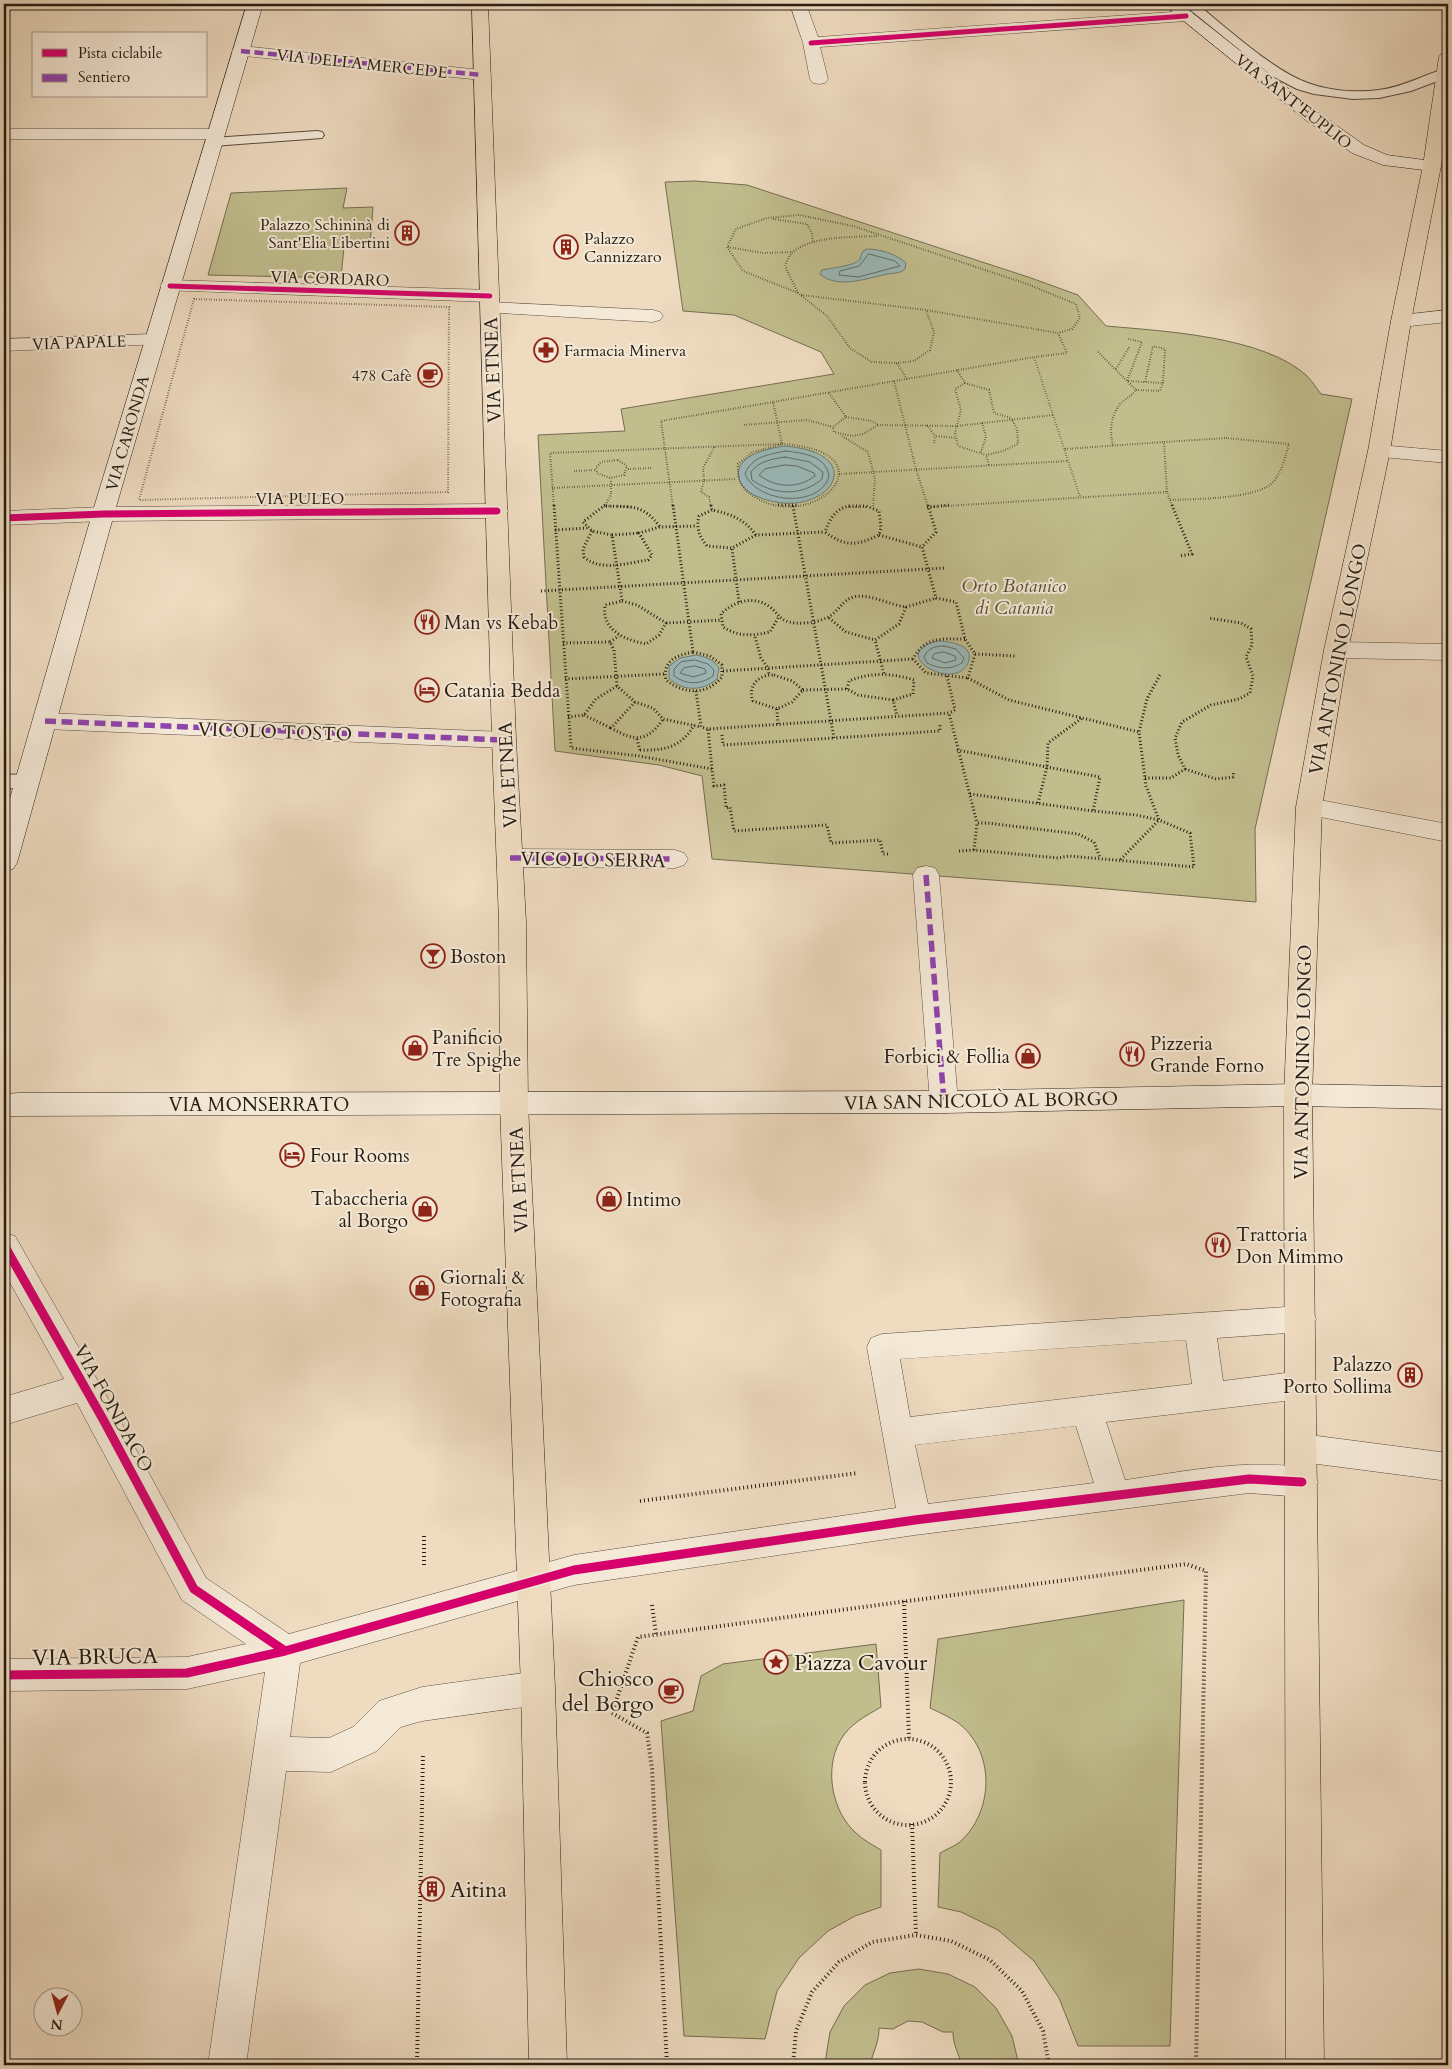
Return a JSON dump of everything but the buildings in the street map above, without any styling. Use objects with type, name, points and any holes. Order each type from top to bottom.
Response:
[{"type":"main road","name":"VIA ETNEA","points":[[480,4],[504,740],[510,858],[515,1058],[514,1104],[538,1688],[548,2065]]},
{"type":"main road","name":"VIA ANTONINO LONGO","points":[[1305,2065],[1298,1095],[1309,807],[1336,650],[1379,451],[1447,75]]},
{"type":"street","name":"VIA CARONDA","points":[[4,863],[103,514],[255,4]]},
{"type":"street","points":[[798,4],[811,43],[819,80]]},
{"type":"street","name":"VIA SANT'EUPLIO","points":[[1171,4],[1188,10],[1289,98],[1358,149],[1383,160],[1432,166]]},
{"type":"street","points":[[811,43],[1188,10]]},
{"type":"street","name":"VIA DELLA MERCEDE","points":[[242,50],[482,75]]},
{"type":"street","points":[[4,134],[215,138]]},
{"type":"street","name":"VIA CORDARO","points":[[170,286],[490,302],[653,316]]},
{"type":"street","points":[[1401,321],[1448,316]]},
{"type":"street","name":"VIA PAPALE","points":[[4,345],[154,340]]},
{"type":"street","points":[[1379,451],[1448,457]]},
{"type":"street","name":"VIA PULEO","points":[[4,518],[103,514],[497,511]]},
{"type":"street","points":[[1336,650],[1448,652]]},
{"type":"street","name":"VICOLO TOSTO","points":[[45,721],[504,740]]},
{"type":"street","points":[[1309,807],[1448,834]]},
{"type":"street","name":"VICOLO SERRA","points":[[510,858],[675,860]]},
{"type":"street","points":[[926,875],[944,1102]]},
{"type":"street","name":"VIA SAN NICOLÒ AL BORGO","points":[[514,1104],[944,1102],[1298,1095],[1448,1098]]},
{"type":"street","name":"VIA MONSERRATO","points":[[4,1105],[514,1104]]},
{"type":"street","name":"VIA FONDACO","points":[[4,1245],[194,1589],[285,1651]]},
{"type":"street","points":[[915,1520],[882,1347],[1301,1319]]},
{"type":"street","points":[[1200,1325],[1208,1396]]},
{"type":"street","points":[[897,1433],[1301,1384]]},
{"type":"street","name":"VIA FONDACO","points":[[4,1411],[84,1387]]},
{"type":"street","points":[[1087,1411],[1114,1496]]},
{"type":"street","points":[[1302,1448],[1448,1467]]},
{"type":"street","name":"VIA BRUCA","points":[[4,1675],[188,1673],[285,1651],[574,1570],[915,1520],[1248,1479],[1302,1482]]},
{"type":"street","points":[[227,2065],[285,1651]]},
{"type":"street","points":[[272,1754],[331,1755],[365,1739],[391,1713],[422,1704],[538,1688]]},
{"type":"lane","points":[[1188,10],[1277,73],[1302,86],[1319,91],[1353,95],[1379,94],[1447,75]]},
{"type":"lane","points":[[215,138],[317,135]]},
{"type":"lane","points":[[4,782],[27,781]]},
{"type":"path","points":[[799,215],[853,226],[1027,284],[1076,304],[1080,318],[1072,329],[1058,333],[926,310],[800,294],[744,272],[727,247],[736,229],[767,218],[799,215]]},
{"type":"path","points":[[767,218],[807,224],[812,233],[813,243]]},
{"type":"path","points":[[727,247],[763,253],[792,252],[813,243],[842,238],[882,236]]},
{"type":"path","points":[[792,252],[785,266],[800,294],[828,316],[850,348],[872,362],[897,363],[914,360],[930,350],[934,332],[926,310]]},
{"type":"path","points":[[194,299],[139,500],[448,492],[449,307]]},
{"type":"path","points":[[693,652],[671,482],[661,421],[956,370],[1067,353],[1058,333]]},
{"type":"path","points":[[1127,380],[1142,342],[1128,339]]},
{"type":"path","points":[[1116,369],[1130,346]]},
{"type":"path","points":[[1098,352],[1136,390],[1160,391],[1163,383],[1164,349],[1152,346],[1145,382]]},
{"type":"path","points":[[1034,357],[1080,497]]},
{"type":"path","points":[[897,363],[907,379]]},
{"type":"path","points":[[956,370],[964,384]]},
{"type":"path","points":[[1127,380],[1163,383]]},
{"type":"path","points":[[894,381],[916,470],[936,532],[922,547]]},
{"type":"path","points":[[986,455],[1003,451],[1018,444],[1017,429],[1011,418],[994,413],[994,404],[988,390],[964,384],[955,389],[961,410],[955,433],[958,446],[986,455],[989,465]]},
{"type":"path","points":[[1113,445],[1110,430],[1119,406],[1133,396],[1136,390]]},
{"type":"path","points":[[829,392],[846,417]]},
{"type":"path","points":[[773,402],[782,444]]},
{"type":"path","points":[[833,427],[846,417],[872,421],[878,425],[958,426],[1011,418],[1053,415]]},
{"type":"path","points":[[744,425],[807,420],[833,427]]},
{"type":"path","points":[[981,452],[986,438],[982,422]]},
{"type":"path","points":[[841,436],[868,433],[878,425]]},
{"type":"path","points":[[927,425],[935,436],[934,443]]},
{"type":"path","points":[[833,427],[834,432],[868,452],[876,497],[873,507]]},
{"type":"path","points":[[935,436],[956,438]]},
{"type":"path","points":[[1065,448],[1180,440],[1271,440],[1290,444],[1284,462],[1270,485],[1242,495],[1170,500]]},
{"type":"path","points":[[1164,442],[1167,492],[1192,554],[1178,556]]},
{"type":"path","points":[[712,769],[639,756],[571,748],[558,590],[550,453],[782,444],[806,446],[826,454],[838,467],[840,474],[838,483],[832,492],[822,499],[808,504],[793,506],[777,506],[749,496],[741,488],[736,478],[736,469],[742,460],[752,452],[782,444]]},
{"type":"path","points":[[712,510],[709,497],[701,492],[704,480],[703,468],[715,446]]},
{"type":"path","points":[[608,451],[609,460]]},
{"type":"path","points":[[596,470],[601,462],[609,460],[623,461],[628,469]]},
{"type":"path","points":[[840,474],[1068,460]]},
{"type":"path","points":[[574,471],[596,470],[603,477],[611,478],[624,474],[628,469],[653,468]]},
{"type":"path","points":[[611,478],[612,494],[606,506],[583,522],[592,531],[612,535],[639,534],[660,528],[696,526]]},
{"type":"path","points":[[552,488],[736,478]]},
{"type":"path","points":[[927,506],[1167,492]]},
{"type":"path","points":[[606,506],[639,508],[647,511],[660,528]]},
{"type":"path","points":[[793,506],[796,534],[834,738]]},
{"type":"path","points":[[825,532],[831,518],[840,510],[873,507],[879,511],[879,535]]},
{"type":"path","points":[[756,535],[746,521],[732,514],[712,510],[699,516],[696,526],[699,536],[707,546],[732,548],[756,535],[825,532],[836,540],[847,544],[862,543],[879,535],[922,547]]},
{"type":"path","points":[[555,530],[587,528]]},
{"type":"path","points":[[592,531],[584,550],[584,557],[592,564],[605,566],[648,560],[652,555],[639,534]]},
{"type":"path","points":[[612,535],[622,600]]},
{"type":"path","points":[[922,547],[936,598]]},
{"type":"path","points":[[732,548],[739,602]]},
{"type":"path","points":[[539,591],[621,588],[946,568]]},
{"type":"path","points":[[778,618],[770,632],[754,637],[739,636],[723,627],[722,614],[731,603],[747,600],[763,603],[773,610],[778,618],[799,623],[829,618],[845,600],[856,596],[893,606],[906,607],[936,598],[956,602],[965,639],[975,654],[968,678]]},
{"type":"path","points":[[666,623],[659,635],[646,644],[619,636],[603,620],[602,614],[605,606],[622,600],[632,602],[644,608],[666,623],[722,620]]},
{"type":"path","points":[[829,618],[846,632],[875,640],[901,624],[906,615],[906,607]]},
{"type":"path","points":[[1208,618],[1241,623],[1251,629],[1252,645],[1246,657],[1254,676],[1250,693],[1239,699],[1211,705],[1182,722],[1175,738],[1178,755],[1184,769],[1216,779],[1233,777],[1234,771]]},
{"type":"path","points":[[562,643],[610,642],[619,636]]},
{"type":"path","points":[[754,637],[761,658],[768,668],[769,675]]},
{"type":"path","points":[[913,659],[919,646],[926,642],[965,639]]},
{"type":"path","points":[[875,640],[884,674]]},
{"type":"path","points":[[610,642],[614,650],[617,686],[635,702],[653,708],[663,719],[708,729],[949,714],[955,710],[947,676]]},
{"type":"path","points":[[693,652],[702,653],[717,660],[722,665],[723,671],[719,682],[706,690],[696,692],[679,689],[672,686],[666,680],[665,668],[674,657],[693,652]]},
{"type":"path","points":[[975,654],[1015,656]]},
{"type":"path","points":[[723,671],[913,659],[926,672],[968,678],[1009,700],[1139,732]]},
{"type":"path","points":[[1159,820],[1146,786],[1139,732],[1147,699],[1161,672]]},
{"type":"path","points":[[566,679],[664,674]]},
{"type":"path","points":[[803,690],[847,689],[855,696],[893,700],[913,694],[915,687],[914,680],[884,674],[858,677],[849,681],[847,689]]},
{"type":"path","points":[[769,675],[798,684],[803,690],[799,698],[777,709],[753,701],[750,694],[752,685],[769,675]]},
{"type":"path","points":[[584,716],[596,699],[617,686]]},
{"type":"path","points":[[696,692],[701,727]]},
{"type":"path","points":[[893,700],[897,716]]},
{"type":"path","points":[[611,728],[635,702]]},
{"type":"path","points":[[777,709],[778,724]]},
{"type":"path","points":[[949,714],[977,823],[974,850]]},
{"type":"path","points":[[568,717],[584,716],[624,736],[637,739],[650,736],[663,719]]},
{"type":"path","points":[[1038,804],[1048,767],[1048,743],[1082,718]]},
{"type":"path","points":[[722,735],[723,745],[940,731],[940,725]]},
{"type":"path","points":[[640,750],[669,749],[680,744],[690,735],[694,726]]},
{"type":"path","points":[[708,729],[714,786],[724,785],[726,808],[730,807],[734,831],[827,825],[831,843],[880,840],[883,854],[892,854]]},
{"type":"path","points":[[637,739],[640,750],[639,756]]},
{"type":"path","points":[[957,750],[1100,777],[1093,811]]},
{"type":"path","points":[[1145,778],[1171,779],[1180,775],[1184,769]]},
{"type":"path","points":[[955,851],[974,850],[1058,858],[1069,856],[1100,858],[1194,868],[1190,833],[1159,820],[1136,815],[970,794]]},
{"type":"path","points":[[1120,860],[1159,820]]},
{"type":"path","points":[[977,823],[1078,834],[1094,842],[1100,858]]},
{"type":"path","points":[[640,1501],[864,1472]]},
{"type":"path","points":[[667,2065],[652,1769],[647,1733],[612,1713],[638,1637],[1186,1564],[1206,1571],[1196,2065]]},
{"type":"path","points":[[651,1599],[656,1634]]},
{"type":"path","points":[[904,1601],[909,1740]]},
{"type":"path","points":[[896,1740],[909,1740],[924,1742],[935,1750],[945,1762],[950,1775],[952,1789],[948,1803],[938,1814],[926,1822],[912,1824],[898,1823],[879,1812],[868,1795],[865,1780],[866,1768],[873,1755],[883,1746],[896,1740]]},
{"type":"path","points":[[417,2065],[423,1750]]},
{"type":"path","points":[[912,1824],[916,1936]]},
{"type":"path","points":[[793,2065],[796,2031],[812,1992],[839,1962],[872,1942],[916,1936],[951,1940],[990,1960],[1022,1991],[1043,2031],[1049,2065]]},
{"type":"green space","name":"Orto Botanico di Catania","points":[[695,181],[747,185],[1031,278],[1078,295],[1106,326],[1183,333],[1239,344],[1265,352],[1288,363],[1307,376],[1321,394],[1352,399],[1255,829],[1256,902],[712,859],[702,776],[659,765],[555,751],[538,435],[625,431],[621,409],[834,374],[821,352],[734,315],[683,311],[665,182]]},
{"type":"green space","points":[[347,188],[343,208],[373,207],[370,246],[344,247],[341,278],[208,275],[231,193]]},
{"type":"green space","points":[[1184,1600],[1170,2046],[1078,2046],[1059,1998],[1034,1961],[998,1930],[961,1912],[938,1907],[940,1853],[961,1841],[973,1826],[985,1796],[986,1779],[984,1763],[978,1748],[969,1734],[957,1722],[930,1708],[938,1639]]},
{"type":"green space","points":[[876,1644],[881,1707],[858,1721],[844,1735],[835,1752],[832,1764],[832,1777],[833,1790],[841,1814],[856,1833],[881,1850],[881,1907],[855,1916],[828,1931],[799,1958],[777,1991],[765,2039],[684,2036],[661,1721],[693,1711],[701,1676],[723,1664]]},
{"type":"green space","points":[[919,1969],[948,1974],[975,1987],[996,2008],[1012,2036],[1019,2065],[962,2065],[953,2032],[943,2032],[922,2022],[908,2021],[893,2029],[879,2028],[870,2064],[825,2063],[830,2032],[844,2006],[865,1985],[890,1973]]},
{"type":"water","points":[[867,249],[882,251],[898,257],[906,263],[905,269],[898,273],[851,282],[834,281],[820,274],[822,270],[858,261],[863,251]]},
{"type":"water","points":[[785,446],[813,452],[829,461],[834,473],[831,485],[819,495],[802,502],[781,503],[756,496],[749,492],[740,481],[738,472],[741,465],[746,459],[761,451]]},
{"type":"water","points":[[937,641],[958,644],[967,650],[969,660],[963,670],[953,674],[941,673],[930,669],[921,662],[918,655],[923,647]]},
{"type":"water","points":[[696,655],[709,659],[717,665],[719,668],[717,679],[706,686],[687,688],[680,686],[669,678],[669,666],[680,658]]},
{"type":"marked path","points":[[241,51],[482,75]]},
{"type":"marked path","points":[[45,721],[504,740]]},
{"type":"marked path","points":[[510,858],[675,859]]},
{"type":"marked path","points":[[926,875],[944,1102]]},
{"type":"cycle path","points":[[811,43],[1186,16]]},
{"type":"cycle path","points":[[170,286],[490,296]]},
{"type":"cycle path","points":[[4,518],[103,514],[497,511]]},
{"type":"cycle path","points":[[4,1245],[104,1421],[194,1589],[285,1651]]},
{"type":"cycle path","points":[[4,1675],[187,1673],[285,1651],[574,1570],[915,1520],[1249,1479],[1302,1482]]},
{"type":"place","name":"Palazzo Schininà di Sant'Elia Libertini","points":[[407,233]]},
{"type":"place","name":"Palazzo Cannizzaro","points":[[566,247]]},
{"type":"place","name":"Farmacia Minerva","points":[[546,350]]},
{"type":"place","name":"478 Cafè","points":[[430,375]]},
{"type":"place","name":"Man vs Kebab","points":[[427,622]]},
{"type":"place","name":"Catania Bedda","points":[[427,690]]},
{"type":"place","name":"Boston","points":[[433,956]]},
{"type":"place","name":"Panificio Tre Spighe","points":[[415,1048]]},
{"type":"place","name":"Pizzeria Grande Forno","points":[[1132,1054]]},
{"type":"place","name":"Forbici & Follia","points":[[1028,1056]]},
{"type":"place","name":"Four Rooms","points":[[292,1155]]},
{"type":"place","name":"Intimo","points":[[609,1199]]},
{"type":"place","name":"Tabaccheria al Borgo","points":[[425,1209]]},
{"type":"place","name":"Trattoria Don Mimmo","points":[[1218,1245]]},
{"type":"place","name":"Giornali & Fotografia","points":[[422,1288]]},
{"type":"place","name":"Palazzo Porto Sollima","points":[[1410,1375]]},
{"type":"place","name":"Piazza Cavour","points":[[776,1662]]},
{"type":"place","name":"Chiosco del Borgo","points":[[671,1691]]},
{"type":"place","name":"Aitina","points":[[432,1889]]}]
